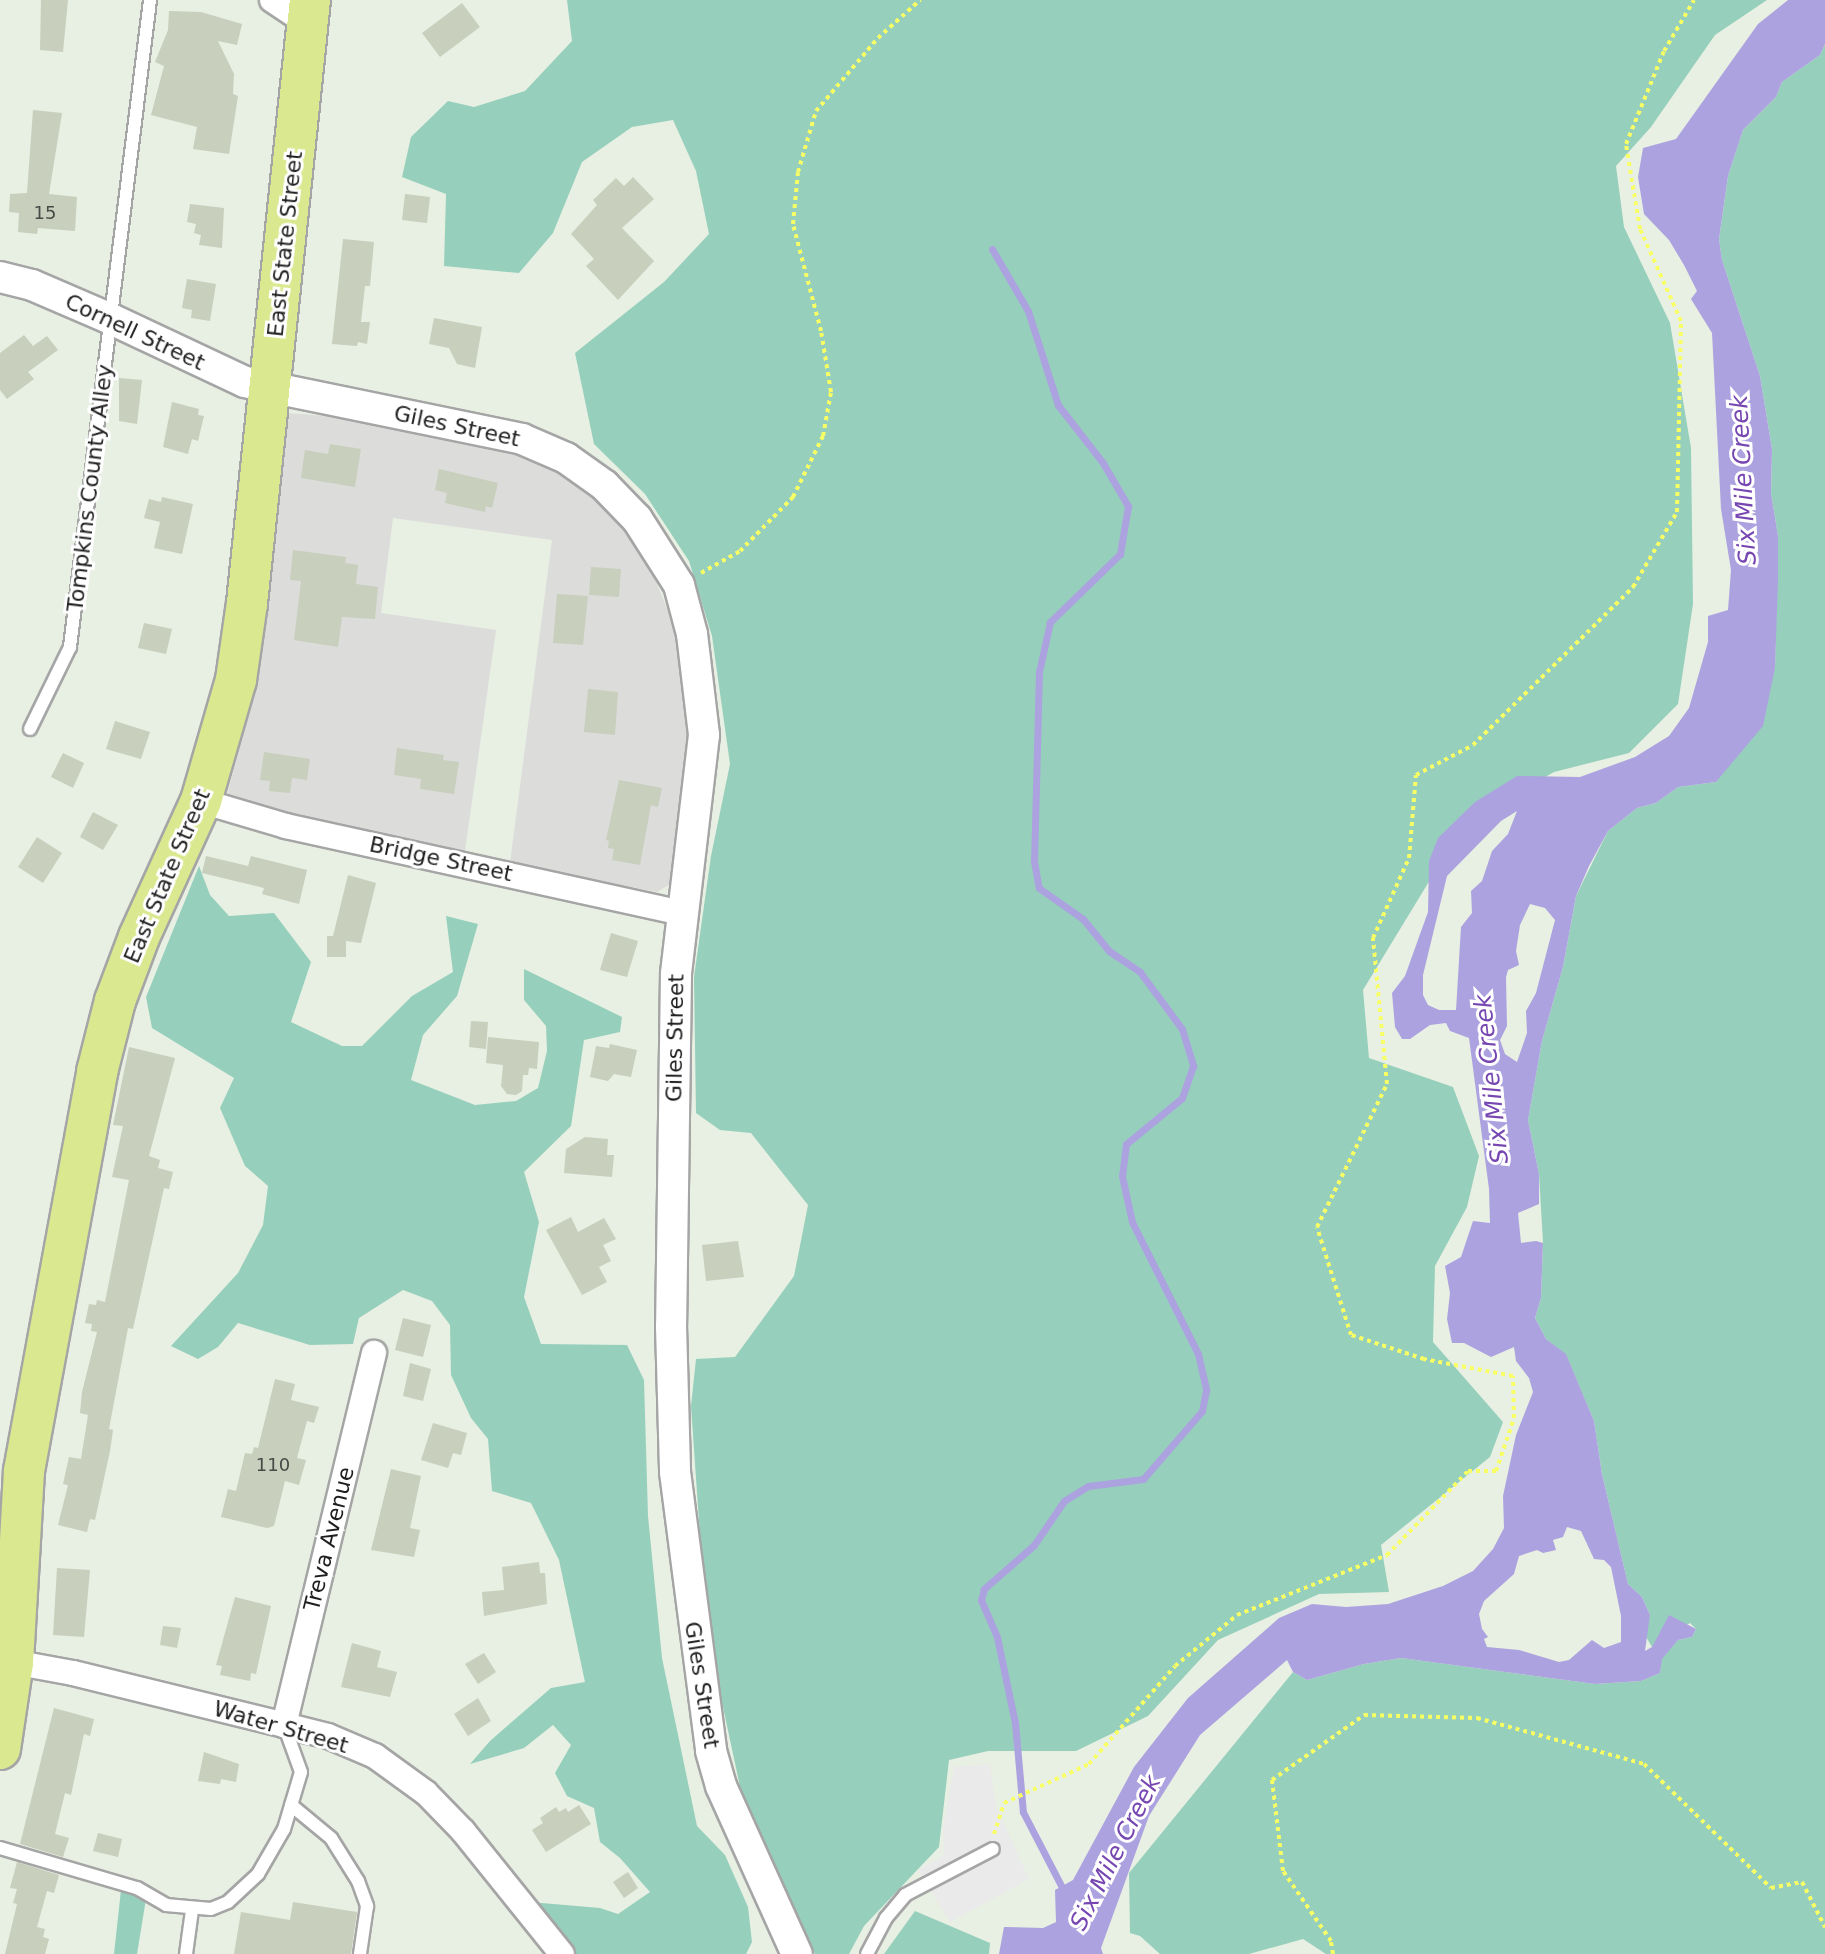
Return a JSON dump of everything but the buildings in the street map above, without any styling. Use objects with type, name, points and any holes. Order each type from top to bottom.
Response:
[{"type":"highway","name":"East State Street","points":[[0,1749],[13,1662],[24,1471],[94,1087],[115,1001],[139,937],[201,801],[236,680],[309,12]]},
{"type":"street","points":[[272,0],[309,12]]},
{"type":"street","name":"Cornell Street","points":[[0,277],[32,285],[220,372],[269,389]]},
{"type":"street","name":"Giles Street","points":[[269,389],[522,439],[566,458],[604,485],[637,519],[679,585],[692,634],[704,735],[701,785],[682,913],[675,1005],[671,1326],[675,1472],[711,1751],[721,1786],[792,1951]]},
{"type":"street","name":"Bridge Street","points":[[201,801],[286,826],[682,913]]},
{"type":"street","name":"Treva Avenue","points":[[284,1725],[374,1353]]},
{"type":"street","name":"Water Street","points":[[13,1662],[73,1673],[328,1736],[397,1769],[463,1831],[562,1954]]},
{"type":"lane","name":"Tompkins County Alley","points":[[30,729],[70,647],[150,0]]},
{"type":"lane","points":[[0,1848],[137,1888],[166,1905],[192,1910],[211,1909],[228,1902],[258,1874],[284,1829],[301,1772],[284,1725]]},
{"type":"lane","points":[[291,1805],[331,1838],[358,1881],[367,1906],[360,1954]]},
{"type":"lane","points":[[867,1954],[886,1918],[905,1895],[993,1849]]},
{"type":"lane","points":[[186,1954],[192,1910]]},
{"type":"path","points":[[679,585],[740,551],[751,541],[793,497],[823,436],[831,392],[821,331],[793,224],[798,172],[816,111],[878,38],[920,0]]},
{"type":"path","points":[[993,1849],[995,1822],[1004,1803],[1015,1795],[1089,1764],[1175,1666],[1237,1615],[1387,1555],[1468,1471],[1496,1471],[1514,1418],[1513,1376],[1424,1359],[1351,1335],[1317,1227],[1387,1084],[1373,938],[1409,858],[1416,775],[1473,745],[1633,587],[1677,512],[1681,321],[1640,229],[1626,144],[1664,51],[1694,0]]},
{"type":"path","points":[[1333,1954],[1331,1941],[1283,1871],[1272,1780],[1364,1715],[1477,1718],[1644,1764],[1771,1888],[1802,1882],[1825,1927]]},
{"type":"shaded area","points":[[287,413],[339,417],[510,452],[552,470],[596,501],[630,536],[652,572],[677,633],[689,705],[690,766],[672,883],[657,892],[510,863],[552,540],[393,518],[381,613],[496,630],[465,851],[230,802],[227,795],[258,680]]},
{"type":"shaded area","points":[[990,1764],[996,1806],[1029,1879],[950,1922],[918,1870],[944,1855],[943,1829],[954,1767]]},
{"type":"green space","points":[[567,0],[1767,0],[1715,35],[1651,127],[1616,166],[1624,227],[1670,323],[1691,448],[1693,604],[1678,704],[1629,753],[1554,772],[1464,824],[1363,990],[1369,1058],[1453,1087],[1479,1156],[1467,1207],[1435,1266],[1433,1342],[1503,1422],[1490,1457],[1381,1545],[1389,1592],[1319,1594],[1218,1640],[1148,1716],[1076,1751],[988,1751],[949,1760],[939,1847],[864,1926],[849,1954],[815,1954],[742,1796],[720,1693],[700,1536],[691,1406],[696,1359],[735,1357],[794,1276],[808,1205],[751,1133],[720,1130],[696,1113],[694,977],[711,856],[730,764],[712,636],[689,561],[645,494],[594,444],[575,353],[664,282],[709,234],[696,171],[673,120],[632,127],[582,162],[553,233],[519,273],[444,266],[446,194],[402,177],[411,137],[448,101],[474,107],[525,91],[572,41]]},
{"type":"green space","points":[[1825,44],[1825,1954],[1326,1954],[1303,1939],[1249,1954],[1160,1954],[1140,1936],[1130,1933],[1129,1873],[1293,1672],[1307,1680],[1364,1664],[1401,1658],[1595,1684],[1641,1681],[1660,1673],[1661,1659],[1678,1640],[1692,1637],[1696,1629],[1690,1623],[1652,1647],[1645,1635],[1650,1615],[1642,1597],[1628,1584],[1602,1474],[1594,1421],[1566,1355],[1546,1339],[1535,1318],[1541,1298],[1543,1243],[1539,1174],[1528,1120],[1542,1041],[1563,967],[1576,896],[1608,831],[1637,808],[1656,803],[1678,787],[1716,782],[1775,668],[1778,536],[1771,493],[1772,449],[1760,376],[1722,260],[1719,239],[1728,176],[1743,130],[1776,97],[1782,82],[1820,55]]},
{"type":"green space","points":[[199,866],[210,895],[229,916],[274,913],[311,962],[291,1022],[342,1046],[362,1046],[412,996],[453,972],[446,916],[478,924],[457,996],[423,1035],[411,1080],[475,1105],[516,1101],[538,1088],[547,1051],[546,1026],[524,1000],[524,969],[622,1017],[620,1032],[584,1040],[571,1126],[524,1172],[539,1222],[524,1297],[541,1344],[627,1345],[644,1380],[648,1516],[662,1658],[697,1826],[725,1855],[748,1907],[752,1942],[746,1954],[572,1954],[530,1902],[600,1908],[618,1914],[650,1892],[620,1858],[600,1842],[594,1808],[567,1796],[555,1773],[571,1745],[553,1725],[524,1748],[470,1764],[490,1741],[551,1688],[585,1682],[559,1560],[531,1503],[492,1491],[488,1439],[471,1418],[451,1375],[450,1325],[432,1301],[403,1290],[359,1318],[353,1344],[310,1345],[238,1323],[218,1347],[198,1359],[171,1346],[238,1273],[263,1225],[268,1186],[245,1166],[220,1108],[234,1078],[152,1028],[146,997]]},
{"type":"green space","points":[[121,1890],[146,1899],[137,1954],[114,1954]]},
{"type":"green space","points":[[915,1911],[990,1943],[989,1954],[884,1954]]},
{"type":"water","name":"Six Mile Creek","points":[[1788,0],[1825,0],[1825,44],[1820,55],[1782,82],[1776,97],[1743,130],[1728,176],[1719,239],[1722,260],[1760,376],[1772,449],[1771,493],[1778,536],[1775,668],[1763,726],[1716,782],[1678,787],[1656,803],[1637,808],[1608,831],[1589,866],[1576,896],[1563,967],[1542,1041],[1528,1120],[1539,1174],[1539,1204],[1518,1213],[1521,1243],[1543,1243],[1541,1298],[1535,1318],[1546,1339],[1566,1354],[1594,1421],[1602,1474],[1628,1584],[1642,1597],[1650,1615],[1645,1651],[1652,1647],[1669,1615],[1696,1629],[1692,1637],[1678,1640],[1662,1659],[1660,1673],[1641,1681],[1595,1684],[1401,1658],[1364,1664],[1307,1680],[1293,1672],[1287,1660],[1200,1735],[1149,1816],[1101,1948],[1103,1954],[999,1954],[1004,1927],[1043,1928],[1056,1922],[1055,1890],[1073,1880],[1134,1767],[1188,1698],[1279,1618],[1312,1604],[1346,1607],[1388,1604],[1443,1586],[1473,1571],[1493,1549],[1504,1528],[1503,1496],[1516,1435],[1533,1392],[1529,1378],[1516,1361],[1514,1347],[1491,1357],[1464,1343],[1452,1343],[1447,1319],[1450,1293],[1445,1266],[1461,1257],[1473,1221],[1490,1223],[1489,1189],[1469,1038],[1450,1031],[1446,1023],[1430,1025],[1410,1039],[1402,1039],[1395,1027],[1392,993],[1405,976],[1428,912],[1429,861],[1438,838],[1475,802],[1517,776],[1580,777],[1635,757],[1669,736],[1689,708],[1708,642],[1708,616],[1728,610],[1731,570],[1721,509],[1712,333],[1691,299],[1697,291],[1684,265],[1669,240],[1644,214],[1638,177],[1643,148],[1676,139],[1758,24]],"holes":[[[1517,811],[1508,834],[1492,851],[1482,881],[1471,891],[1472,913],[1461,927],[1456,1010],[1439,1010],[1428,1005],[1423,995],[1423,975],[1447,876],[1501,821]],[[1530,904],[1545,908],[1555,920],[1536,993],[1526,1011],[1527,1033],[1517,1062],[1505,1054],[1500,1040],[1507,1026],[1506,977],[1508,970],[1519,965],[1516,951],[1520,925]],[[1567,1527],[1581,1531],[1594,1559],[1604,1560],[1611,1567],[1621,1616],[1621,1642],[1604,1648],[1592,1640],[1569,1660],[1559,1662],[1519,1650],[1487,1647],[1484,1639],[1488,1637],[1482,1629],[1479,1614],[1484,1601],[1514,1574],[1519,1556],[1537,1550],[1543,1553],[1556,1550],[1553,1540],[1563,1537]]]},
{"type":"waterway","points":[[992,249],[1028,311],[1058,405],[1103,463],[1128,506],[1120,554],[1050,622],[1039,672],[1034,861],[1039,888],[1083,919],[1109,951],[1140,972],[1182,1029],[1193,1066],[1182,1098],[1126,1144],[1122,1176],[1132,1222],[1198,1354],[1206,1390],[1202,1411],[1143,1479],[1088,1486],[1064,1501],[1034,1545],[984,1589],[981,1600],[997,1637],[1015,1723],[1023,1812],[1065,1893]]}]
